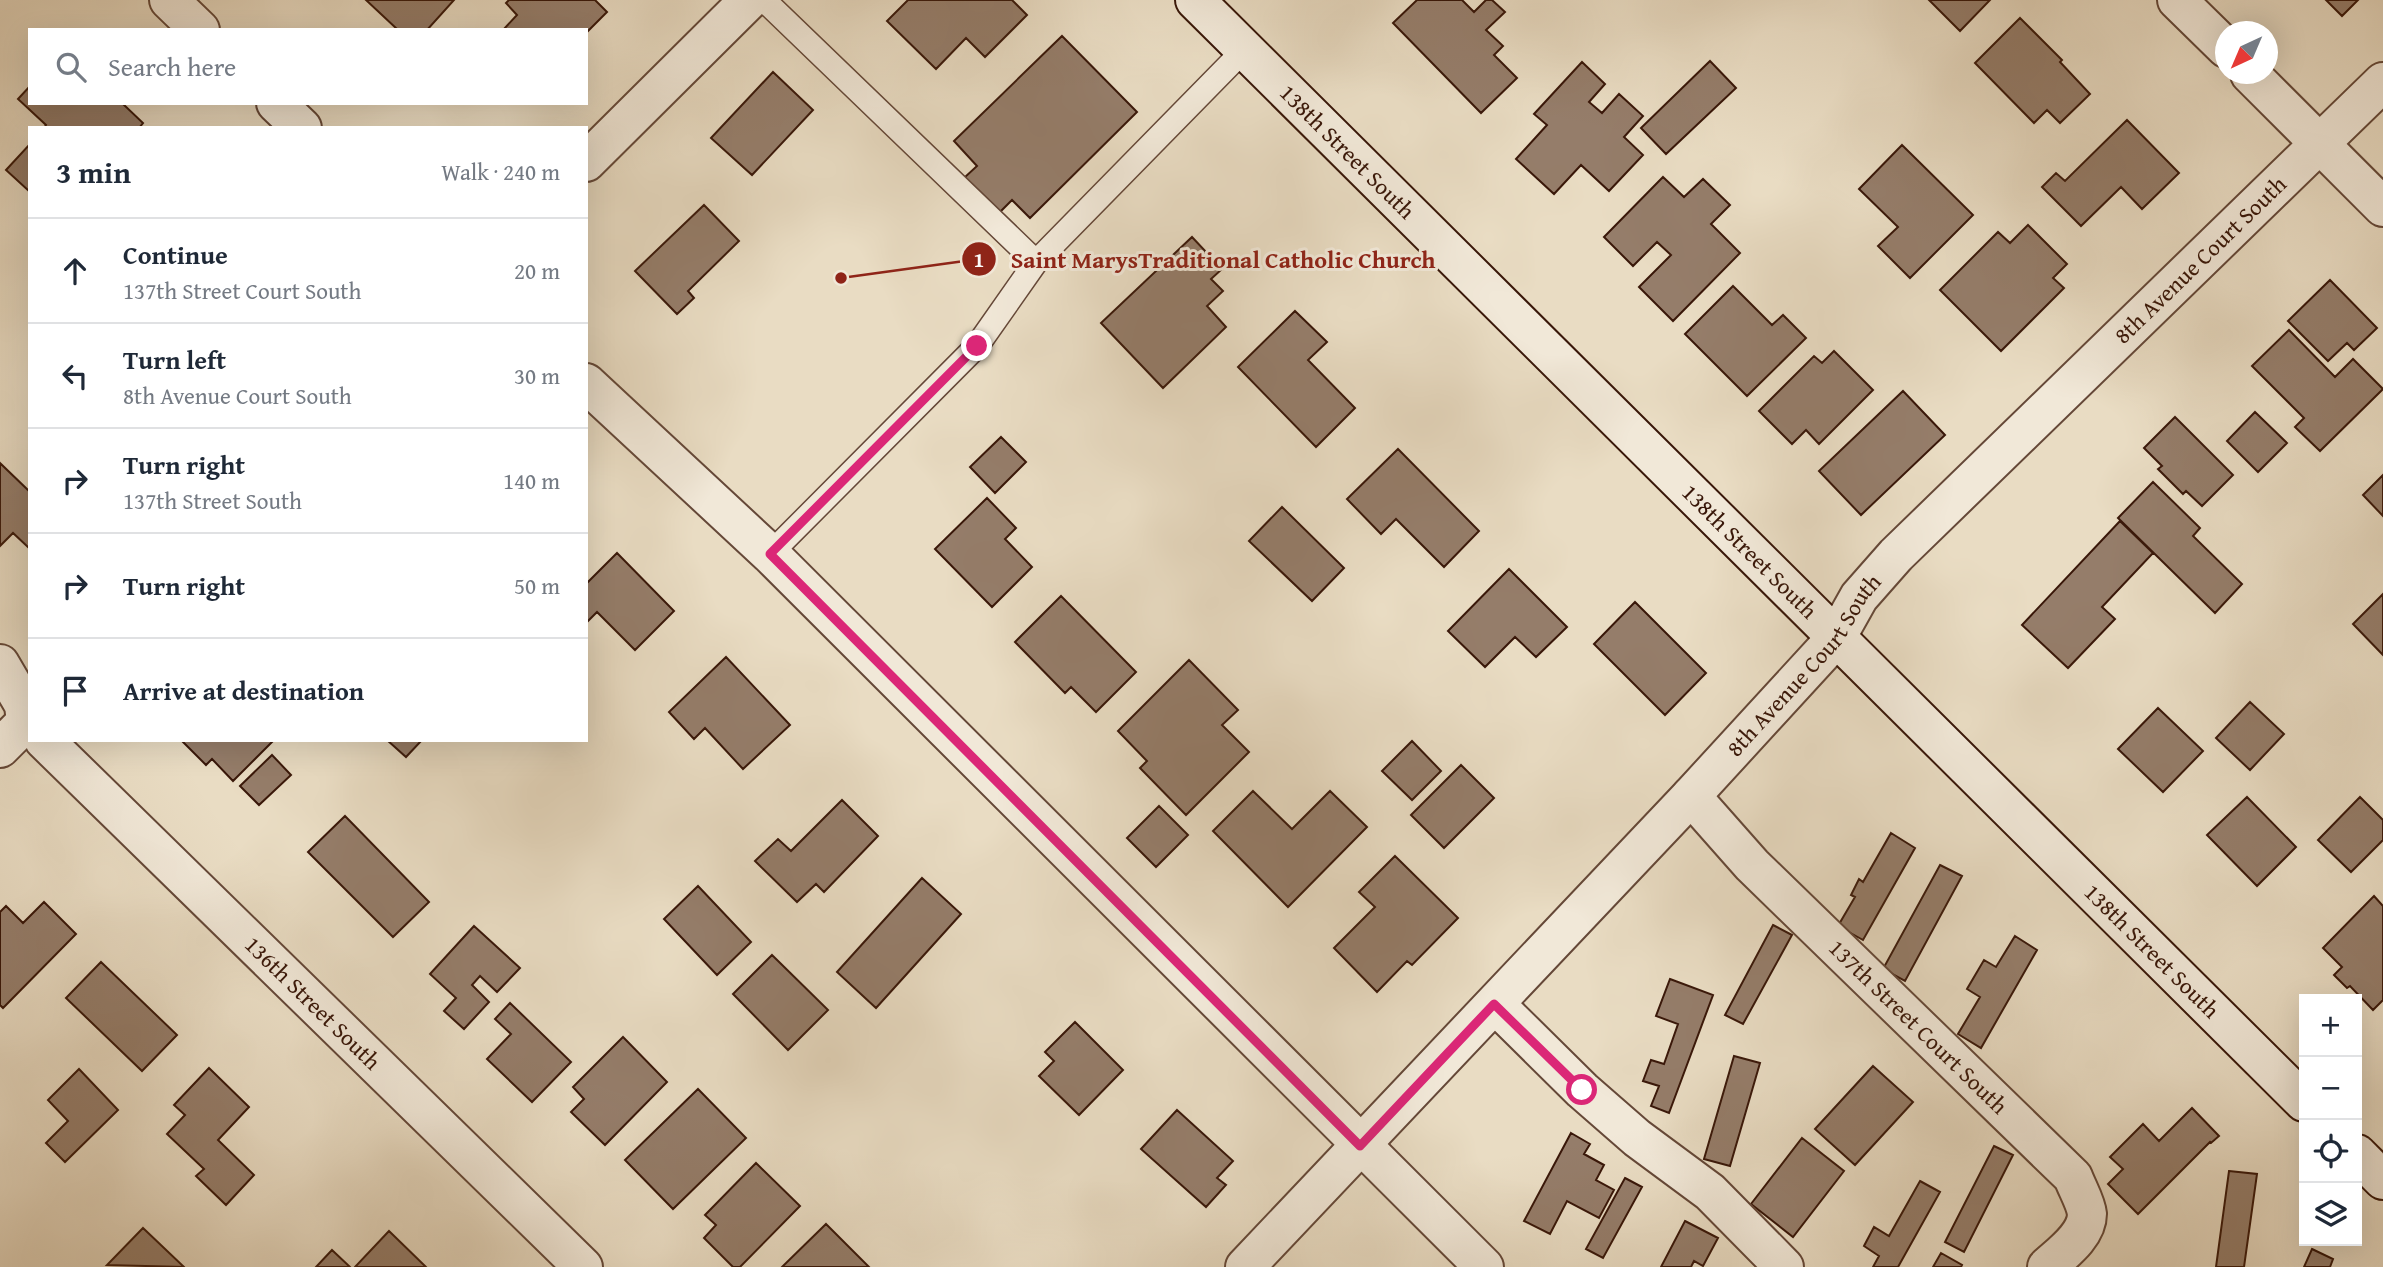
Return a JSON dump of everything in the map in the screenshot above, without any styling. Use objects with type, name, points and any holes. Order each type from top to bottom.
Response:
[{"type":"street","points":[[169,0],[198,28]]},
{"type":"street","points":[[588,160],[749,0]]},
{"type":"street","name":"138th Street South","points":[[1195,0],[2299,1097]]},
{"type":"street","points":[[2177,0],[2215,38]]},
{"type":"street","name":"8th Avenue Court South","points":[[1245,1267],[1691,796],[1836,638],[1859,597],[1896,555],[2383,82]]},
{"type":"street","points":[[2260,84],[2383,207]]},
{"type":"street","points":[[278,105],[300,126]]},
{"type":"street","points":[[588,385],[770,554],[1484,1267]]},
{"type":"street","name":"136th Street South","points":[[0,664],[24,705],[26,731]]},
{"type":"street","name":"136th Street South","points":[[37,742],[583,1267]]},
{"type":"street","name":"137th Street Court South","points":[[1691,796],[1752,865],[2073,1177],[2087,1213],[2085,1225],[2077,1237],[2047,1267]]},
{"type":"street","points":[[1494,1004],[1582,1090],[1637,1138],[1710,1192],[1784,1267]]},
{"type":"street","points":[[2362,1159],[2383,1180]]},
{"type":"lane","points":[[764,0],[1036,262]]},
{"type":"lane","points":[[770,554],[977,346],[1036,262],[1244,50]]},
{"type":"building","points":[[366,0],[454,0],[429,28],[396,28]]},
{"type":"building","points":[[509,0],[595,0],[607,12],[588,31],[588,28],[505,28],[517,15],[506,3]]},
{"type":"building","points":[[908,0],[1012,0],[1027,15],[985,57],[966,38],[936,69],[887,21]]},
{"type":"building","points":[[1417,0],[1462,0],[1474,12],[1486,0],[1492,0],[1505,12],[1486,30],[1503,46],[1494,55],[1517,78],[1481,113],[1393,23]]},
{"type":"building","points":[[1929,0],[1990,0],[1960,31]]},
{"type":"building","points":[[2326,0],[2358,0],[2342,16]]},
{"type":"building","points":[[2020,18],[2062,60],[2060,62],[2090,94],[2060,123],[2047,110],[2034,123],[1975,63]]},
{"type":"building","points":[[1062,36],[1137,112],[1030,218],[1012,200],[999,213],[964,178],[977,166],[954,141]]},
{"type":"building","points":[[1710,61],[1736,88],[1666,154],[1641,128]]},
{"type":"building","points":[[1582,62],[1605,84],[1589,102],[1602,113],[1619,94],[1643,116],[1624,137],[1643,155],[1609,191],[1581,165],[1554,194],[1516,159],[1547,125],[1534,114]]},
{"type":"building","points":[[773,72],[813,110],[752,175],[711,138]]},
{"type":"building","points":[[28,88],[28,105],[124,105],[143,123],[141,126],[45,126],[18,99]]},
{"type":"building","points":[[2127,120],[2179,173],[2142,209],[2121,187],[2081,226],[2042,187],[2056,173],[2065,181]]},
{"type":"building","points":[[1902,145],[1973,215],[1910,278],[1878,246],[1898,227],[1859,189]]},
{"type":"building","points":[[28,146],[28,190],[6,170]]},
{"type":"building","points":[[1663,177],[1684,197],[1703,179],[1730,205],[1711,224],[1740,253],[1673,321],[1639,287],[1671,255],[1657,242],[1633,266],[1604,237]]},
{"type":"building","points":[[704,205],[739,241],[688,291],[694,298],[677,314],[635,271]]},
{"type":"building","points":[[2028,225],[2067,264],[2053,278],[2064,288],[2001,351],[1940,290],[1998,232],[2010,243]]},
{"type":"building","points":[[1192,237],[1222,269],[1211,279],[1223,291],[1207,306],[1226,327],[1163,388],[1101,323]]},
{"type":"building","points":[[2330,280],[2377,328],[2354,350],[2347,343],[2328,361],[2288,321]]},
{"type":"building","points":[[1733,286],[1772,325],[1783,315],[1806,338],[1747,396],[1685,334]]},
{"type":"building","points":[[1295,311],[1327,342],[1308,360],[1355,408],[1316,447],[1238,367]]},
{"type":"building","points":[[2289,330],[2335,377],[2353,359],[2383,389],[2320,451],[2295,427],[2304,418],[2252,366]]},
{"type":"building","points":[[1834,351],[1873,390],[1819,444],[1806,430],[1792,444],[1759,411],[1814,356],[1822,363]]},
{"type":"building","points":[[1903,391],[1945,435],[1861,515],[1819,471]]},
{"type":"building","points":[[2255,412],[2287,443],[2258,472],[2227,441]]},
{"type":"building","points":[[2175,417],[2233,475],[2202,506],[2186,491],[2183,494],[2158,469],[2162,466],[2144,448]]},
{"type":"building","points":[[1001,437],[1026,462],[995,493],[970,467]]},
{"type":"building","points":[[1398,449],[1479,531],[1444,567],[1396,519],[1381,534],[1347,499]]},
{"type":"building","points":[[0,463],[28,490],[28,547],[13,533],[0,546]]},
{"type":"building","points":[[2383,475],[2383,516],[2363,495]]},
{"type":"building","points":[[2153,482],[2200,528],[2193,536],[2242,584],[2215,613],[2118,518]]},
{"type":"building","points":[[987,498],[1016,528],[1005,539],[1032,567],[992,607],[935,549]]},
{"type":"building","points":[[1282,507],[1344,568],[1312,601],[1249,541]]},
{"type":"building","points":[[2120,521],[2153,553],[2102,607],[2115,619],[2068,668],[2022,625]]},
{"type":"building","points":[[617,553],[674,611],[635,650],[597,612],[588,621],[588,582]]},
{"type":"building","points":[[1509,569],[1567,627],[1536,657],[1515,637],[1485,667],[1448,631]]},
{"type":"building","points":[[2383,594],[2383,655],[2353,624]]},
{"type":"building","points":[[1061,596],[1136,672],[1096,712],[1071,687],[1065,693],[1015,642]]},
{"type":"building","points":[[1635,602],[1706,673],[1665,715],[1594,644]]},
{"type":"building","points":[[726,657],[790,725],[743,769],[705,728],[694,739],[669,712]]},
{"type":"building","points":[[1189,660],[1238,710],[1222,725],[1249,752],[1186,815],[1140,768],[1147,761],[1118,731]]},
{"type":"building","points":[[2250,702],[2284,734],[2250,770],[2216,738]]},
{"type":"building","points":[[2158,708],[2203,751],[2163,792],[2118,749]]},
{"type":"building","points":[[1412,741],[1441,771],[1412,800],[1382,771]]},
{"type":"building","points":[[183,742],[272,742],[233,781],[212,759],[206,765]]},
{"type":"building","points":[[389,742],[420,742],[406,757]]},
{"type":"building","points":[[272,755],[291,775],[259,805],[240,786]]},
{"type":"building","points":[[1461,765],[1494,798],[1444,848],[1411,815]]},
{"type":"building","points":[[1253,791],[1292,829],[1330,791],[1367,827],[1288,907],[1213,831]]},
{"type":"building","points":[[2247,797],[2296,847],[2257,886],[2207,835]]},
{"type":"building","points":[[2360,797],[2383,820],[2383,840],[2351,872],[2318,840]]},
{"type":"building","points":[[842,800],[878,836],[824,892],[816,884],[797,902],[755,861],[778,839],[791,851]]},
{"type":"building","points":[[1159,806],[1188,835],[1156,867],[1127,838]]},
{"type":"building","points":[[345,816],[429,902],[393,937],[308,852]]},
{"type":"building","points":[[1891,833],[1915,848],[1863,940],[1838,926],[1855,897],[1851,895],[1859,879],[1863,882]]},
{"type":"building","points":[[1395,856],[1458,918],[1412,965],[1407,961],[1377,992],[1334,948],[1375,907],[1359,892]]},
{"type":"building","points":[[1940,865],[1962,876],[1905,981],[1883,969]]},
{"type":"building","points":[[922,878],[961,914],[876,1008],[837,972]]},
{"type":"building","points":[[698,886],[751,942],[717,975],[664,919]]},
{"type":"building","points":[[2374,896],[2383,906],[2383,1000],[2373,1010],[2362,999],[2362,994],[2358,994],[2350,986],[2347,988],[2334,975],[2342,967],[2323,948]]},
{"type":"building","points":[[44,902],[76,934],[3,1008],[0,1005],[0,912],[6,906],[23,923]]},
{"type":"building","points":[[1773,925],[1792,935],[1743,1024],[1725,1015]]},
{"type":"building","points":[[474,926],[520,968],[497,992],[480,976],[472,985],[489,1002],[464,1029],[444,1011],[456,998],[430,974]]},
{"type":"building","points":[[2015,936],[2037,950],[1981,1048],[1958,1034],[1980,997],[1967,989],[1984,960],[1996,967]]},
{"type":"building","points":[[772,955],[828,1010],[788,1050],[733,994]]},
{"type":"building","points":[[101,962],[177,1035],[142,1071],[66,998]]},
{"type":"building","points":[[1670,979],[1713,995],[1669,1113],[1651,1106],[1659,1086],[1643,1081],[1651,1060],[1664,1064],[1678,1024],[1656,1016]]},
{"type":"building","points":[[510,1003],[571,1062],[532,1102],[487,1059],[511,1034],[495,1019]]},
{"type":"building","points":[[1075,1022],[1123,1070],[1079,1115],[1039,1076],[1054,1061],[1045,1052]]},
{"type":"building","points":[[623,1037],[667,1082],[605,1145],[571,1112],[584,1099],[573,1087]]},
{"type":"building","points":[[1734,1056],[1760,1063],[1730,1166],[1704,1159]]},
{"type":"building","points":[[1873,1066],[1913,1102],[1855,1165],[1815,1129]]},
{"type":"building","points":[[209,1068],[249,1107],[218,1140],[254,1175],[226,1205],[196,1176],[204,1169],[167,1134],[185,1115],[174,1105]]},
{"type":"building","points":[[79,1069],[118,1110],[65,1162],[46,1143],[68,1121],[48,1100]]},
{"type":"building","points":[[698,1089],[746,1138],[673,1209],[625,1160]]},
{"type":"building","points":[[2192,1108],[2219,1136],[2138,1214],[2108,1184],[2123,1169],[2110,1157],[2143,1124],[2159,1141]]},
{"type":"building","points":[[1177,1110],[1233,1161],[1217,1178],[1226,1185],[1206,1207],[1141,1149]]},
{"type":"building","points":[[1571,1133],[1590,1144],[1584,1154],[1604,1165],[1596,1180],[1614,1190],[1599,1218],[1567,1201],[1550,1234],[1524,1221]]},
{"type":"building","points":[[1802,1138],[1844,1171],[1793,1237],[1751,1204]]},
{"type":"building","points":[[1994,1146],[2013,1155],[1964,1252],[1945,1242]]},
{"type":"building","points":[[756,1163],[800,1206],[740,1267],[733,1267],[704,1238],[716,1225],[705,1215]]},
{"type":"building","points":[[2229,1171],[2257,1174],[2244,1267],[2216,1267]]},
{"type":"building","points":[[1625,1178],[1642,1187],[1603,1258],[1586,1249]]},
{"type":"building","points":[[1920,1181],[1940,1192],[1898,1267],[1873,1267],[1879,1256],[1864,1246],[1874,1227],[1889,1236]]},
{"type":"building","points":[[1685,1221],[1718,1238],[1703,1266],[1694,1261],[1691,1267],[1661,1267]]},
{"type":"building","points":[[826,1224],[869,1267],[782,1267]]},
{"type":"building","points":[[143,1228],[184,1267],[107,1265]]},
{"type":"building","points":[[389,1231],[426,1267],[355,1267]]},
{"type":"building","points":[[2312,1249],[2333,1259],[2330,1267],[2304,1267]]},
{"type":"building","points":[[332,1250],[350,1267],[316,1267]]},
{"type":"building","points":[[1941,1253],[1962,1265],[1961,1267],[1933,1267]]},
{"type":"place","name":"Saint MarysTraditional Catholic Church","points":[[841,278]]},
{"type":"route","points":[[977,346],[770,554],[1360,1146],[1494,1004],[1582,1090]]}]
